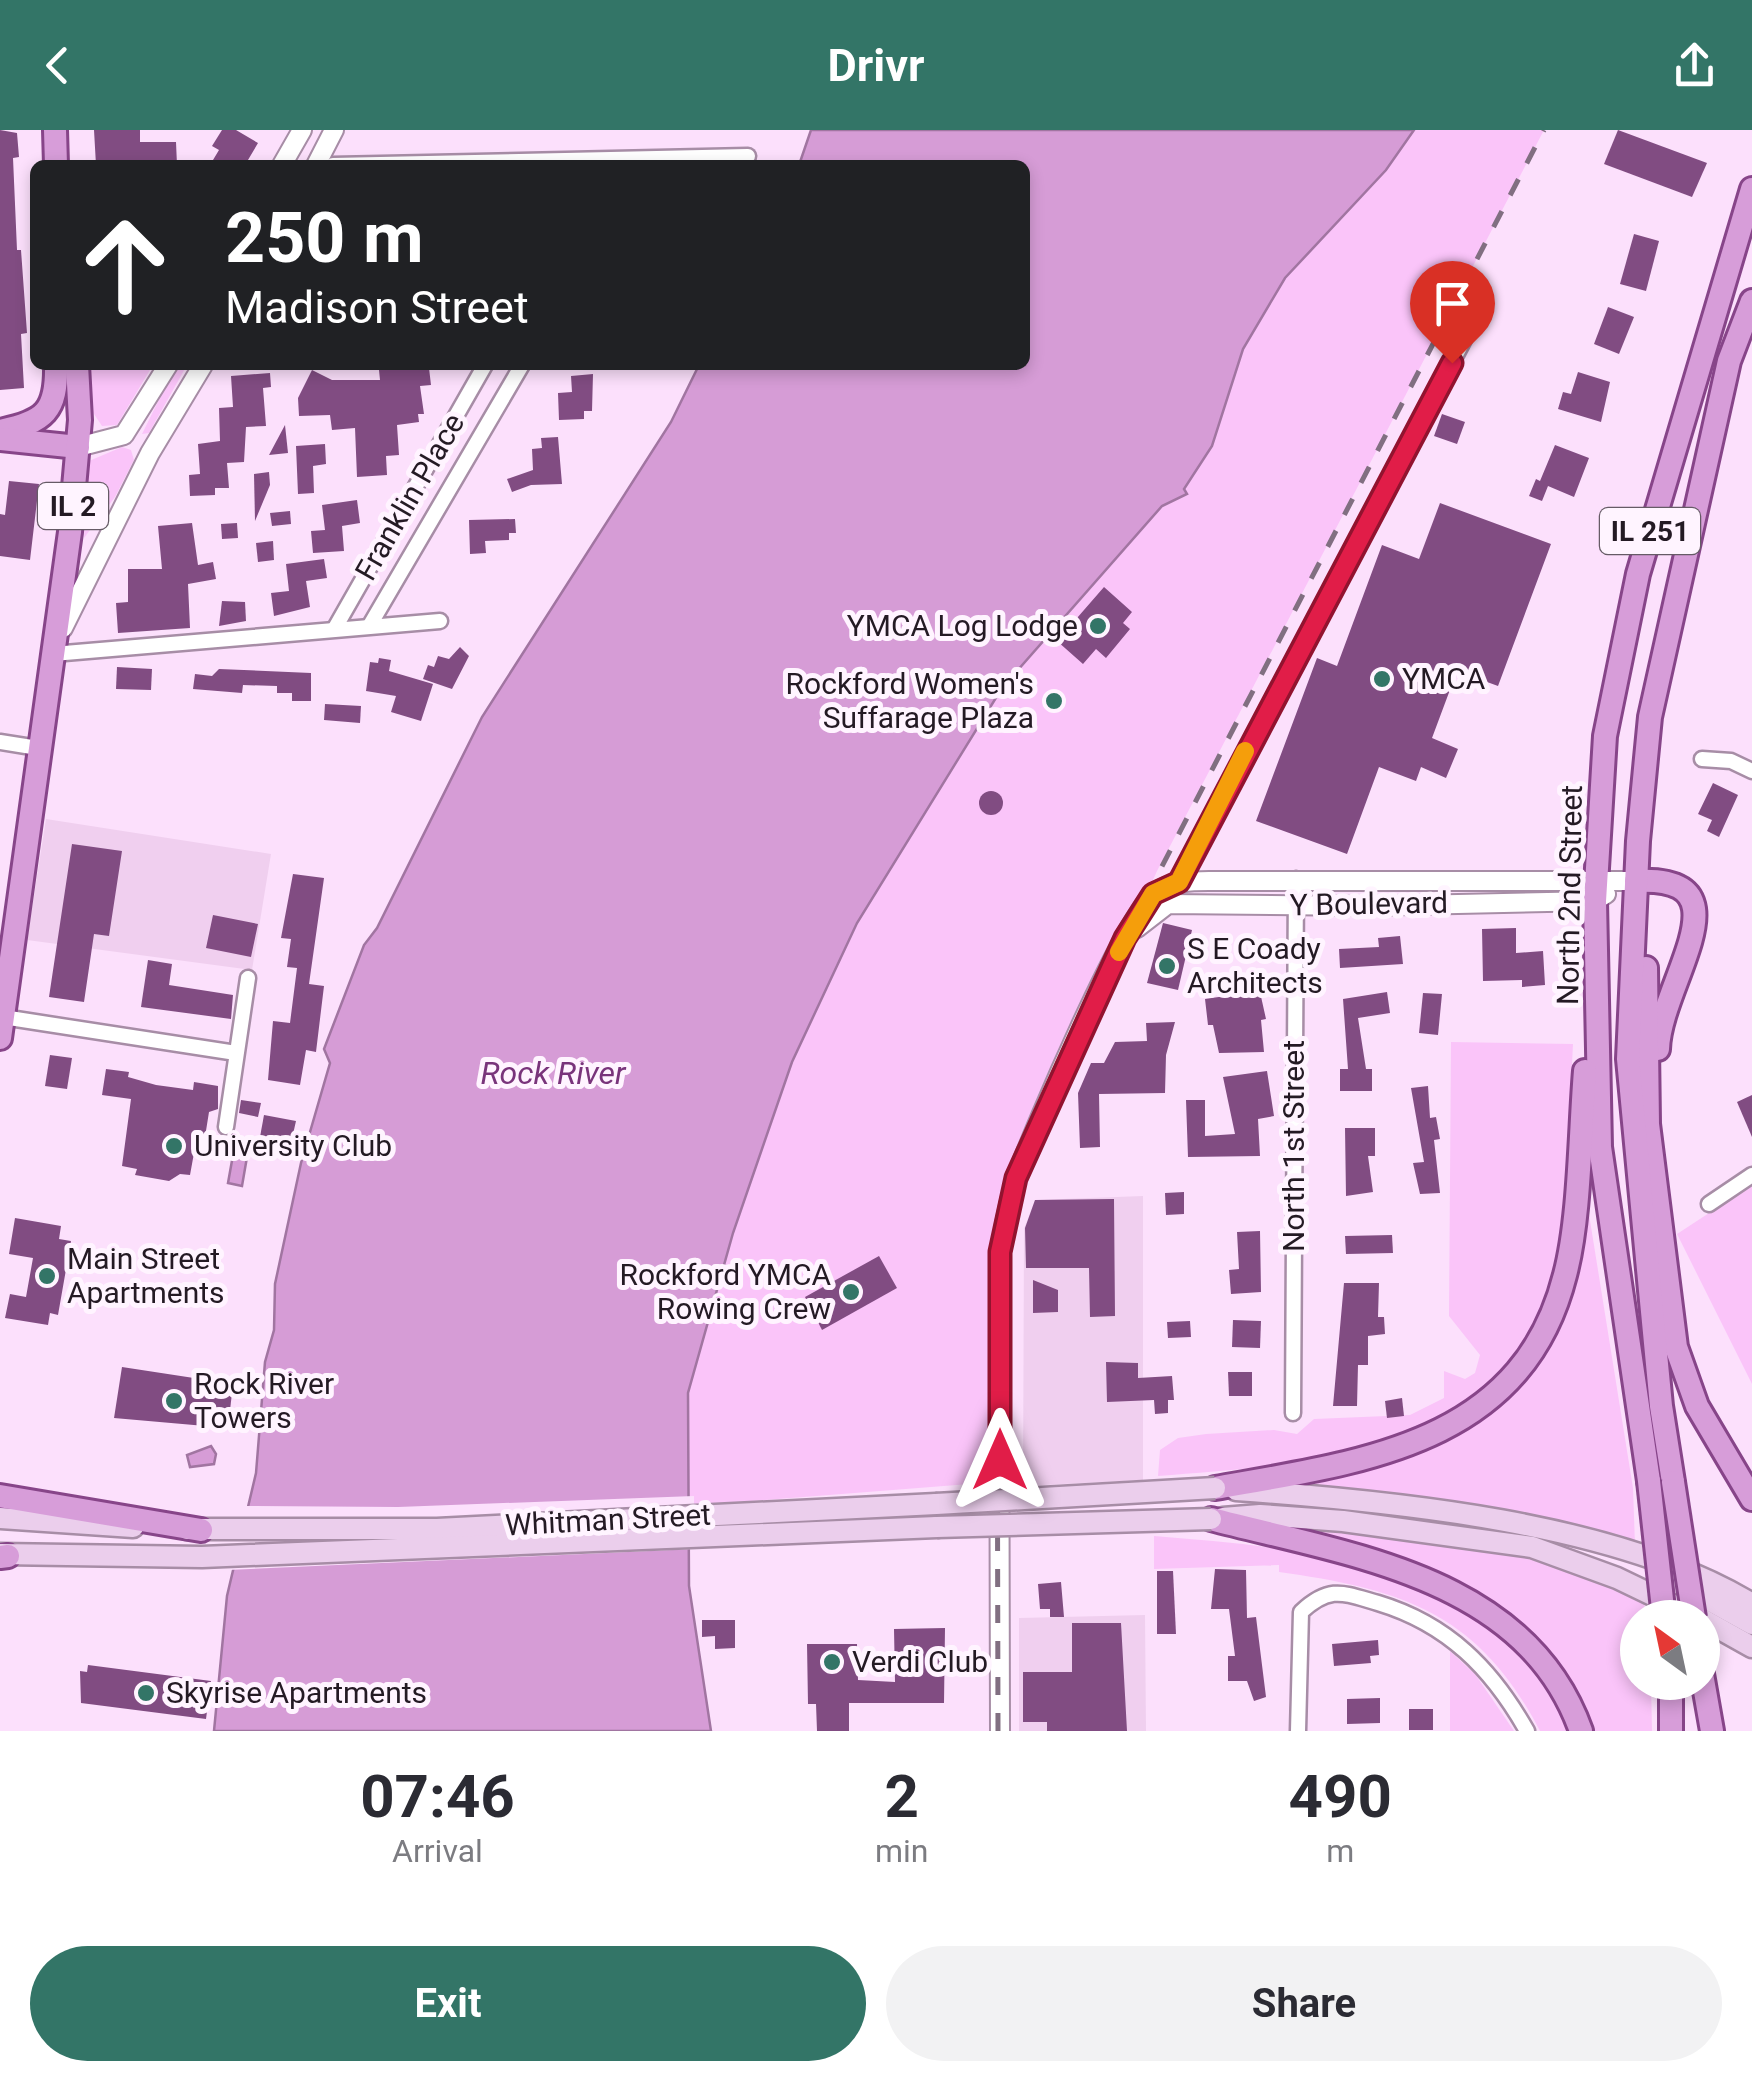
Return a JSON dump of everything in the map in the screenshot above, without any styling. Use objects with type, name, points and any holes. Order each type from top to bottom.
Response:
[{"type":"main road","points":[[55,130],[56,160]]},
{"type":"main road","name":"North 2nd Street","points":[[1696,1600],[1660,1406],[1611,886],[1605,736],[1638,574],[1752,189]]},
{"type":"main road","name":"North 2nd Street","points":[[1662,1600],[1649,1482],[1600,1147],[1595,943],[1611,886],[1638,842],[1650,717],[1730,361],[1752,301]]},
{"type":"main road","points":[[0,431],[23,426],[49,410],[56,394],[56,370]]},
{"type":"main road","name":"IL 2","points":[[2,1027],[78,446],[76,370]]},
{"type":"main road","points":[[0,439],[78,446]]},
{"type":"main road","points":[[1611,886],[1683,882],[1703,897],[1709,910],[1706,933],[1661,1026],[1654,1169]]},
{"type":"main road","points":[[1611,886],[1646,918],[1648,1124],[1676,1346],[1697,1406],[1752,1499]]},
{"type":"main road","points":[[1216,1488],[1367,1461],[1444,1430],[1483,1406],[1544,1335],[1566,1274],[1595,943]]},
{"type":"main road","name":"Whitman Street","points":[[0,1518],[201,1530],[437,1529],[1216,1488],[1343,1498],[1498,1519],[1614,1548]]},
{"type":"main road","points":[[0,1496],[201,1530]]},
{"type":"main road","name":"Whitman Street","points":[[3,1556],[202,1558],[1260,1516],[1343,1522],[1532,1547],[1618,1578],[1663,1600]]},
{"type":"main road","points":[[1211,1520],[1382,1561],[1443,1587],[1502,1621],[1540,1659],[1571,1704],[1581,1731]]},
{"type":"main road","points":[[1614,1548],[1722,1586],[1752,1604]]},
{"type":"main road","points":[[1614,1548],[1752,1624]]},
{"type":"main road","name":"Whitman Street","points":[[1720,1629],[1752,1647]]},
{"type":"street","points":[[286,158],[302,130]]},
{"type":"street","points":[[318,160],[334,130]]},
{"type":"street","points":[[563,160],[748,156]]},
{"type":"street","points":[[1000,1731],[1000,1252],[1006,1214],[1030,1144],[1125,938],[1153,894],[1179,882],[1469,330]]},
{"type":"street","points":[[78,446],[124,435],[165,370]]},
{"type":"street","points":[[54,650],[150,453],[200,370]]},
{"type":"street","name":"Franklin Place","points":[[334,628],[481,370]]},
{"type":"street","name":"Franklin Place","points":[[370,625],[519,370]]},
{"type":"street","points":[[124,435],[150,453]]},
{"type":"street","name":"Franklin Place","points":[[54,650],[440,621]]},
{"type":"street","points":[[0,742],[38,748]]},
{"type":"street","points":[[1702,759],[1731,760],[1752,771]]},
{"type":"street","name":"Y Boulevard","points":[[1179,882],[1296,879],[1611,886]]},
{"type":"street","name":"North 1st Street","points":[[1293,1413],[1296,879]]},
{"type":"street","name":"Y Boulevard","points":[[1125,938],[1168,904],[1296,906],[1611,886]]},
{"type":"street","points":[[226,1128],[248,978]]},
{"type":"street","points":[[2,1027],[236,1053]]},
{"type":"street","points":[[1709,1204],[1752,1175]]},
{"type":"street","points":[[1298,1731],[1301,1612],[1319,1595],[1342,1592],[1414,1614],[1447,1634],[1482,1664],[1527,1731]]},
{"type":"shaded area","points":[[1414,130],[1544,130],[1157,871],[1004,1214],[995,1482],[689,1506],[688,1393],[733,1233],[792,1062],[857,923],[1002,688],[1162,506],[1177,500],[1212,446],[1243,349],[1285,278],[1386,170]]},
{"type":"shaded area","points":[[86,370],[150,370],[117,425],[102,426],[88,405]]},
{"type":"shaded area","points":[[174,370],[184,370],[149,433],[142,434]]},
{"type":"shaded area","points":[[122,447],[131,450],[134,460],[115,497],[84,538],[89,461]]},
{"type":"shaded area","points":[[46,819],[271,854],[252,970],[27,940]]},
{"type":"shaded area","points":[[1451,1042],[1573,1044],[1562,1236],[1558,1263],[1536,1327],[1501,1376],[1455,1412],[1402,1437],[1343,1454],[1281,1465],[1158,1476],[1160,1450],[1178,1438],[1274,1430],[1297,1434],[1314,1419],[1410,1415],[1444,1398],[1444,1371],[1465,1379],[1475,1373],[1480,1355],[1449,1316]]},
{"type":"shaded area","points":[[1752,1185],[1752,1384],[1677,1234]]},
{"type":"shaded area","points":[[1143,1196],[1143,1480],[1023,1486],[1024,1229],[1035,1200]]},
{"type":"shaded area","points":[[1582,1208],[1588,1208],[1633,1488],[1635,1545],[1490,1506],[1287,1482],[1426,1447],[1467,1429],[1501,1401],[1531,1367]]},
{"type":"shaded area","points":[[1303,1530],[1387,1534],[1478,1547],[1567,1569],[1642,1600],[1620,1600],[1620,1700],[1651,1700],[1652,1731],[1587,1731],[1571,1695],[1436,1573],[1392,1554]]},
{"type":"shaded area","points":[[1154,1536],[1277,1548],[1337,1559],[1393,1576],[1446,1599],[1494,1632],[1535,1675],[1569,1731],[1540,1731],[1491,1659],[1463,1633],[1433,1614],[1363,1587],[1279,1572],[1279,1565],[1154,1569]]},
{"type":"shaded area","points":[[1145,1615],[1146,1731],[1019,1731],[1019,1618]]},
{"type":"shaded area","points":[[1450,1651],[1475,1674],[1514,1731],[1450,1731]]},
{"type":"water","name":"Rock River","points":[[811,130],[1414,130],[1386,170],[1285,278],[1243,349],[1212,446],[1184,489],[1187,494],[1162,506],[1002,688],[857,923],[792,1062],[733,1233],[688,1393],[689,1586],[711,1731],[214,1731],[227,1596],[256,1473],[265,1362],[274,1330],[275,1284],[301,1163],[330,1063],[324,1049],[364,945],[377,928],[482,717],[671,422],[697,370],[1030,370],[1030,160],[801,160]]},
{"type":"water","points":[[233,1155],[247,1157],[242,1186],[228,1183]]},
{"type":"water","points":[[211,1446],[216,1454],[214,1464],[190,1467],[187,1455]]},
{"type":"pier","points":[[694,1496],[694,1549],[228,1570],[243,1506],[398,1507]]},
{"type":"building","points":[[0,130],[17,133],[19,157],[13,158],[17,250],[21,250],[27,333],[21,334],[24,388],[0,390]]},
{"type":"building","points":[[94,130],[140,130],[140,142],[176,142],[177,160],[96,160]]},
{"type":"building","points":[[222,130],[236,130],[258,143],[248,160],[213,160],[219,150],[212,146]]},
{"type":"building","points":[[1618,130],[1707,163],[1692,197],[1604,164]]},
{"type":"building","points":[[1634,234],[1659,241],[1646,291],[1620,284]]},
{"type":"building","points":[[1608,307],[1634,317],[1619,354],[1594,344]]},
{"type":"building","points":[[312,370],[332,380],[380,380],[379,370],[429,370],[431,385],[420,386],[424,414],[418,414],[419,422],[397,425],[399,455],[386,456],[387,475],[357,477],[355,428],[332,430],[330,415],[299,416],[298,398]]},
{"type":"building","points":[[1578,372],[1610,382],[1601,422],[1558,409],[1563,392],[1571,394]]},
{"type":"building","points":[[270,373],[271,387],[263,388],[266,426],[246,427],[244,462],[227,463],[229,488],[215,488],[215,495],[190,496],[189,475],[200,474],[198,444],[220,441],[219,408],[233,407],[231,376]]},
{"type":"building","points":[[593,374],[592,411],[584,411],[584,419],[559,420],[558,393],[572,392],[571,376]]},
{"type":"building","points":[[1442,414],[1465,422],[1457,444],[1434,436]]},
{"type":"building","points":[[285,425],[288,453],[269,455]]},
{"type":"building","points":[[558,437],[562,484],[531,485],[512,492],[507,479],[533,470],[532,449],[542,448],[541,438]]},
{"type":"building","points":[[325,444],[326,464],[313,466],[314,493],[298,494],[296,446]]},
{"type":"building","points":[[1555,445],[1589,458],[1574,497],[1548,486],[1542,501],[1529,496]]},
{"type":"building","points":[[269,472],[270,485],[255,521],[254,474]]},
{"type":"building","points":[[9,481],[39,484],[30,560],[0,556],[0,514],[5,515]]},
{"type":"building","points":[[357,500],[360,523],[342,526],[344,551],[313,553],[311,531],[325,530],[322,505]]},
{"type":"building","name":"YMCA","points":[[1440,503],[1551,544],[1498,686],[1457,671],[1432,738],[1458,749],[1446,778],[1421,767],[1416,781],[1379,767],[1347,854],[1256,821],[1317,658],[1337,666],[1382,545],[1419,559]]},
{"type":"building","points":[[290,511],[291,524],[272,526],[270,513]]},
{"type":"building","points":[[515,519],[516,533],[509,533],[509,540],[485,541],[486,553],[470,554],[469,520]]},
{"type":"building","points":[[192,523],[198,565],[213,562],[216,579],[188,584],[190,628],[118,633],[116,603],[128,602],[128,569],[162,569],[158,526]]},
{"type":"building","points":[[237,523],[238,538],[222,539],[221,524]]},
{"type":"building","points":[[273,541],[274,560],[258,562],[256,543]]},
{"type":"building","points":[[324,559],[327,578],[306,581],[310,607],[274,616],[271,593],[289,591],[286,564]]},
{"type":"building","name":"YMCA Log Lodge","points":[[1104,587],[1132,612],[1123,623],[1130,629],[1106,658],[1096,649],[1083,664],[1057,641]]},
{"type":"building","points":[[222,601],[245,602],[246,621],[219,626]]},
{"type":"building","points":[[460,647],[469,656],[452,689],[423,679],[428,665],[434,667],[438,656],[449,659]]},
{"type":"building","points":[[379,658],[391,660],[389,671],[433,684],[421,721],[391,712],[396,696],[366,691],[370,662],[378,663]]},
{"type":"building","points":[[117,667],[152,669],[151,690],[116,689]]},
{"type":"building","points":[[219,669],[311,673],[311,701],[292,701],[292,693],[277,693],[277,686],[243,685],[242,693],[193,689],[195,674],[212,676]]},
{"type":"building","points":[[325,704],[361,706],[360,723],[324,720]]},
{"type":"building","points":[[1713,783],[1738,795],[1719,837],[1707,831],[1712,820],[1698,814]]},
{"type":"building","points":[[991,791],[1000,794],[1000,812],[991,815],[982,812],[979,803],[982,794]]},
{"type":"building","points":[[72,844],[122,851],[109,936],[94,934],[84,1002],[49,997]]},
{"type":"building","points":[[293,874],[324,878],[309,984],[324,986],[316,1052],[306,1050],[300,1085],[268,1080],[273,1021],[290,1023],[297,968],[287,967],[291,939],[281,938]]},
{"type":"building","points":[[213,915],[258,924],[251,957],[206,948]]},
{"type":"building","points":[[1163,923],[1192,930],[1178,990],[1147,983]]},
{"type":"building","points":[[1516,928],[1516,953],[1543,951],[1545,985],[1522,987],[1522,980],[1483,981],[1482,929]]},
{"type":"building","points":[[1400,936],[1403,964],[1340,968],[1339,949],[1379,947],[1378,938]]},
{"type":"building","points":[[148,960],[172,964],[169,985],[233,995],[231,1019],[141,1007]]},
{"type":"building","points":[[1258,983],[1266,1019],[1261,1020],[1264,1052],[1219,1053],[1213,1025],[1208,1025],[1205,999],[1239,994],[1238,986]]},
{"type":"building","points":[[1387,992],[1390,1013],[1358,1018],[1366,1069],[1372,1069],[1372,1091],[1340,1091],[1340,1069],[1348,1069],[1343,999]]},
{"type":"building","points":[[1423,993],[1442,994],[1438,1035],[1419,1033]]},
{"type":"building","points":[[1175,1022],[1166,1055],[1165,1093],[1099,1094],[1100,1147],[1080,1148],[1078,1093],[1091,1063],[1104,1063],[1115,1042],[1147,1041],[1146,1023]]},
{"type":"building","points":[[50,1055],[72,1058],[67,1089],[45,1086]]},
{"type":"building","points":[[106,1069],[129,1072],[128,1077],[156,1085],[193,1090],[194,1082],[218,1086],[218,1109],[209,1112],[205,1137],[223,1140],[220,1158],[194,1153],[190,1175],[180,1174],[169,1181],[135,1175],[137,1169],[122,1166],[131,1099],[102,1095]]},
{"type":"building","points":[[1267,1071],[1274,1116],[1258,1119],[1260,1156],[1188,1157],[1186,1100],[1205,1100],[1205,1136],[1235,1134],[1223,1077]]},
{"type":"building","points":[[1428,1086],[1430,1118],[1436,1117],[1440,1139],[1434,1140],[1440,1193],[1420,1194],[1413,1163],[1424,1162],[1411,1088]]},
{"type":"building","points":[[1752,1095],[1752,1137],[1737,1102]]},
{"type":"building","points":[[241,1100],[261,1103],[258,1117],[239,1113]]},
{"type":"building","points":[[264,1115],[296,1121],[291,1143],[260,1137]]},
{"type":"building","points":[[1345,1128],[1375,1128],[1375,1156],[1368,1156],[1373,1192],[1346,1196]]},
{"type":"building","points":[[1184,1192],[1184,1214],[1166,1215],[1165,1193]]},
{"type":"building","points":[[1114,1199],[1115,1316],[1090,1317],[1089,1268],[1026,1268],[1025,1228],[1035,1200]]},
{"type":"building","name":"Main Street Apartments","points":[[15,1218],[61,1226],[59,1239],[71,1241],[58,1315],[50,1313],[48,1325],[5,1318],[10,1294],[26,1297],[33,1258],[9,1254]]},
{"type":"building","points":[[1260,1231],[1261,1292],[1231,1294],[1229,1270],[1239,1269],[1237,1232]]},
{"type":"building","points":[[1392,1235],[1393,1253],[1346,1254],[1345,1236]]},
{"type":"building","name":"Rockford YMCA Rowing Crew","points":[[879,1256],[897,1288],[822,1330],[805,1297]]},
{"type":"building","points":[[1033,1280],[1058,1290],[1058,1312],[1033,1313]]},
{"type":"building","points":[[1344,1283],[1379,1283],[1378,1317],[1384,1317],[1385,1334],[1368,1336],[1368,1365],[1358,1365],[1357,1406],[1333,1406]]},
{"type":"building","points":[[1233,1320],[1261,1321],[1260,1348],[1232,1347]]},
{"type":"building","points":[[1190,1321],[1191,1337],[1168,1338],[1167,1322]]},
{"type":"building","points":[[1106,1362],[1138,1363],[1138,1378],[1172,1376],[1174,1400],[1168,1400],[1168,1413],[1155,1414],[1154,1400],[1107,1402]]},
{"type":"building","name":"Rock River Towers","points":[[122,1367],[233,1384],[228,1428],[114,1418]]},
{"type":"building","points":[[1228,1372],[1252,1372],[1252,1396],[1229,1396]]},
{"type":"building","points":[[1402,1398],[1404,1416],[1387,1418],[1385,1401]]},
{"type":"building","points":[[1215,1569],[1246,1570],[1247,1618],[1256,1617],[1266,1697],[1254,1701],[1247,1681],[1228,1681],[1228,1656],[1235,1656],[1229,1609],[1211,1609]]},
{"type":"building","points":[[1157,1571],[1173,1571],[1176,1634],[1157,1634]]},
{"type":"building","points":[[1061,1582],[1064,1617],[1050,1617],[1050,1609],[1040,1609],[1038,1584]]},
{"type":"building","points":[[702,1620],[735,1620],[735,1648],[715,1649],[715,1636],[702,1637]]},
{"type":"building","points":[[1072,1623],[1121,1623],[1127,1731],[1047,1731],[1047,1722],[1023,1722],[1023,1672],[1072,1672]]},
{"type":"building","name":"Verdi Club","points":[[945,1628],[944,1703],[849,1703],[849,1731],[817,1731],[816,1704],[808,1704],[807,1644],[857,1644],[858,1680],[895,1682],[894,1629]]},
{"type":"building","points":[[1378,1640],[1379,1655],[1370,1656],[1371,1663],[1334,1666],[1332,1644]]},
{"type":"building","name":"Skyrise Apartments","points":[[88,1665],[211,1681],[206,1719],[81,1703],[80,1671],[87,1672]]},
{"type":"building","points":[[1380,1698],[1380,1723],[1347,1724],[1347,1699]]},
{"type":"building","points":[[1409,1709],[1433,1709],[1433,1730],[1409,1730]]},
{"type":"railway","points":[[998,1731],[997,1281],[1004,1214],[1014,1177],[1090,1005],[1544,130]]},
{"type":"slow traffic","points":[[1119,952],[1153,894],[1179,882],[1245,751]]},
{"type":"place","name":"YMCA Log Lodge","points":[[1098,626]]},
{"type":"place","name":"YMCA","points":[[1382,679]]},
{"type":"place","name":"Rockford Women's Suffarage Plaza","points":[[1054,701]]},
{"type":"place","name":"S E Coady Architects","points":[[1167,966]]},
{"type":"place","name":"University Club","points":[[174,1146]]},
{"type":"place","name":"Main Street Apartments","points":[[47,1276]]},
{"type":"place","name":"Rockford YMCA Rowing Crew","points":[[851,1292]]},
{"type":"place","name":"Rock River Towers","points":[[174,1401]]},
{"type":"place","name":"Verdi Club","points":[[832,1662]]},
{"type":"place","name":"Skyrise Apartments","points":[[146,1693]]},
{"type":"route","points":[[1000,1460],[1000,1252],[1016,1178],[1043,1112],[1125,938],[1153,894],[1179,882],[1452,363]]}]
